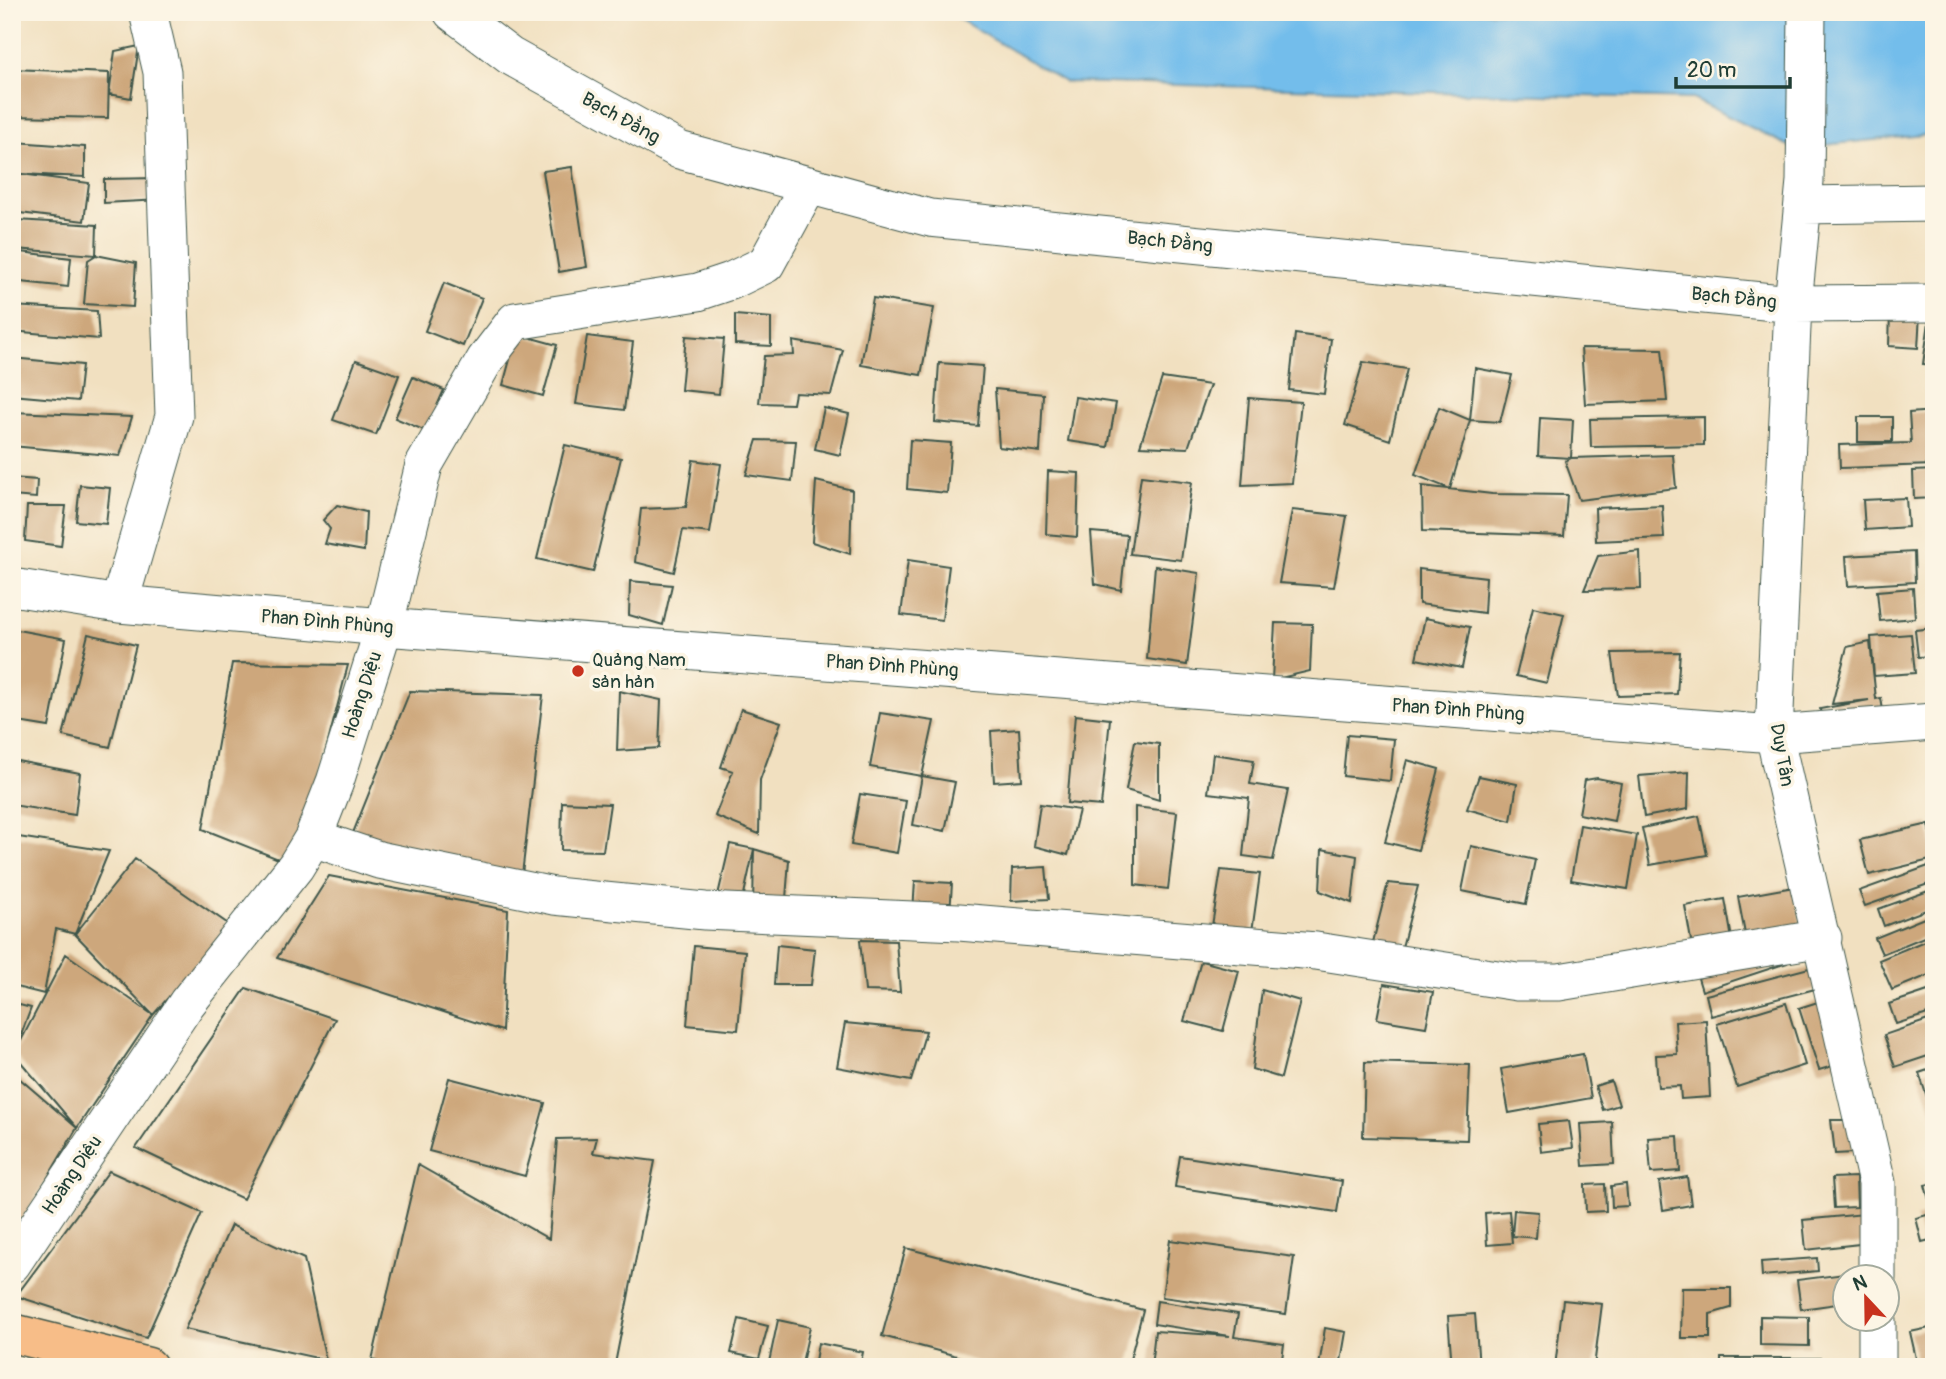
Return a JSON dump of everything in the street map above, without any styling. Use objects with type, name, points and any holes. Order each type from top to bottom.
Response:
[{"type":"main road","points":[[12,1332],[148,1367]]},
{"type":"street","points":[[119,604],[174,416],[162,72],[148,12]]},
{"type":"street","name":"Bạch Đằng","points":[[452,12],[510,56],[679,150],[930,218],[1793,304],[1934,303]]},
{"type":"street","name":"Duy Tân","points":[[1807,12],[1804,193],[1793,304],[1774,734],[1823,938],[1877,1183],[1877,1264]]},
{"type":"street","name":"Hoàng Diệu","points":[[12,1264],[187,1003],[296,866],[313,838],[335,782],[384,627],[425,465],[485,360],[515,321],[698,292],[731,281],[766,264],[809,186]]},
{"type":"street","points":[[1804,193],[1934,203]]},
{"type":"street","name":"Phan Đình Phùng","points":[[12,587],[119,604],[384,627],[1774,734],[1934,722]]},
{"type":"street","points":[[313,838],[379,860],[554,897],[705,911],[959,922],[1302,950],[1517,982],[1559,982],[1823,938]]},
{"type":"street","points":[[1877,1334],[1877,1367]]},
{"type":"water","points":[[947,12],[1934,12],[1934,134],[1793,148],[1693,99],[1065,82]]},
{"type":"building","points":[[139,46],[131,98],[109,94],[115,51]]},
{"type":"building","points":[[12,69],[109,73],[108,118],[12,116]]},
{"type":"building","points":[[15,142],[85,147],[85,177],[21,174],[89,183],[84,221],[12,212]]},
{"type":"building","points":[[572,167],[587,267],[559,272],[543,171]]},
{"type":"building","points":[[159,178],[161,200],[104,203],[104,179]]},
{"type":"building","points":[[17,220],[97,225],[96,255],[15,249]]},
{"type":"building","points":[[12,251],[71,258],[68,287],[12,281]]},
{"type":"building","points":[[96,255],[136,263],[133,307],[84,304],[88,260]]},
{"type":"building","points":[[444,283],[482,298],[463,346],[425,331]]},
{"type":"building","points":[[873,298],[934,308],[921,375],[861,365]]},
{"type":"building","points":[[12,306],[97,311],[99,339],[12,331]]},
{"type":"building","points":[[1890,312],[1920,313],[1918,348],[1889,346]]},
{"type":"building","points":[[735,315],[771,318],[771,346],[735,344]]},
{"type":"building","points":[[1930,315],[1934,315],[1934,365],[1923,364]]},
{"type":"building","points":[[517,334],[557,345],[543,396],[503,385]]},
{"type":"building","points":[[1295,334],[1331,339],[1324,394],[1289,390]]},
{"type":"building","points":[[587,336],[633,342],[624,410],[576,404]]},
{"type":"building","points":[[686,336],[724,339],[719,394],[681,390]]},
{"type":"building","points":[[793,341],[843,350],[831,395],[795,393],[793,404],[759,403],[764,356],[794,355]]},
{"type":"building","points":[[1581,348],[1662,349],[1667,401],[1585,404]]},
{"type":"building","points":[[12,358],[82,365],[78,401],[12,395]]},
{"type":"building","points":[[356,360],[399,375],[376,435],[333,420]]},
{"type":"building","points":[[1363,362],[1407,369],[1390,440],[1345,425]]},
{"type":"building","points":[[939,363],[983,366],[978,426],[935,422]]},
{"type":"building","points":[[1475,368],[1512,375],[1500,422],[1470,420]]},
{"type":"building","points":[[413,377],[444,390],[426,431],[395,418]]},
{"type":"building","points":[[1162,378],[1210,385],[1188,448],[1140,446]]},
{"type":"building","points":[[995,389],[1043,394],[1040,452],[999,447]]},
{"type":"building","points":[[1075,397],[1116,403],[1108,447],[1068,441]]},
{"type":"building","points":[[1249,398],[1301,402],[1292,483],[1242,485]]},
{"type":"building","points":[[1439,407],[1470,420],[1450,489],[1415,475]]},
{"type":"building","points":[[824,408],[849,414],[840,455],[815,449]]},
{"type":"building","points":[[1934,411],[1934,465],[1840,468],[1839,445],[1911,443],[1909,413]]},
{"type":"building","points":[[12,412],[132,417],[120,456],[12,446]]},
{"type":"building","points":[[1704,417],[1704,445],[1591,447],[1590,419]]},
{"type":"building","points":[[1858,417],[1892,417],[1892,442],[1858,442]]},
{"type":"building","points":[[1540,418],[1573,420],[1571,458],[1538,456]]},
{"type":"building","points":[[757,440],[796,441],[792,481],[746,475]]},
{"type":"building","points":[[910,440],[951,443],[947,493],[907,489]]},
{"type":"building","points":[[565,445],[621,458],[593,572],[537,559]]},
{"type":"building","points":[[1673,455],[1676,488],[1579,500],[1565,461],[1571,458]]},
{"type":"building","points":[[693,460],[721,464],[710,533],[683,530],[674,572],[635,562],[641,509],[686,507]]},
{"type":"building","points":[[1934,470],[1934,498],[1914,499],[1913,471]]},
{"type":"building","points":[[1048,471],[1079,473],[1077,537],[1046,534]]},
{"type":"building","points":[[1141,476],[1192,482],[1181,560],[1130,554]]},
{"type":"building","points":[[12,478],[37,480],[36,498],[12,496]]},
{"type":"building","points":[[816,481],[852,490],[850,554],[812,542]]},
{"type":"building","points":[[80,485],[110,488],[106,524],[76,521]]},
{"type":"building","points":[[1422,486],[1492,494],[1567,495],[1564,536],[1423,531]]},
{"type":"building","points":[[1906,498],[1908,527],[1865,530],[1863,500]]},
{"type":"building","points":[[337,505],[366,512],[364,551],[325,544],[330,529],[323,520]]},
{"type":"building","points":[[1662,505],[1664,538],[1596,541],[1595,508]]},
{"type":"building","points":[[27,506],[66,506],[61,546],[25,541]]},
{"type":"building","points":[[1292,510],[1347,516],[1334,587],[1279,583]]},
{"type":"building","points":[[1091,532],[1127,535],[1121,590],[1095,584]]},
{"type":"building","points":[[1640,551],[1641,589],[1584,590],[1598,556]]},
{"type":"building","points":[[1914,552],[1915,582],[1848,586],[1846,556]]},
{"type":"building","points":[[908,560],[949,566],[942,620],[901,615]]},
{"type":"building","points":[[1155,566],[1199,573],[1187,665],[1147,659]]},
{"type":"building","points":[[1419,569],[1486,577],[1484,613],[1419,604]]},
{"type":"building","points":[[630,581],[672,585],[663,625],[629,615]]},
{"type":"building","points":[[1913,588],[1915,618],[1880,621],[1877,591]]},
{"type":"building","points":[[1533,607],[1564,614],[1547,683],[1516,676]]},
{"type":"building","points":[[1425,618],[1470,627],[1462,668],[1416,659]]},
{"type":"building","points":[[1275,623],[1312,624],[1310,671],[1272,680]]},
{"type":"building","points":[[1934,628],[1934,656],[1918,657],[1915,630]]},
{"type":"building","points":[[12,629],[66,639],[49,727],[12,721]]},
{"type":"building","points":[[88,634],[136,645],[110,747],[63,736]]},
{"type":"building","points":[[1911,634],[1915,673],[1874,676],[1871,637]]},
{"type":"building","points":[[1870,642],[1876,699],[1881,698],[1887,735],[1824,741],[1820,709],[1869,700],[1832,704],[1847,647]]},
{"type":"building","points":[[1680,652],[1677,694],[1618,696],[1612,653]]},
{"type":"building","points":[[232,663],[348,665],[296,866],[203,829]]},
{"type":"building","points":[[410,691],[543,695],[521,883],[343,858]]},
{"type":"building","points":[[619,691],[661,700],[659,748],[617,751]]},
{"type":"building","points":[[741,709],[781,722],[760,780],[759,834],[715,816],[733,771],[721,767]]},
{"type":"building","points":[[880,713],[934,721],[922,776],[870,767]]},
{"type":"building","points":[[1075,715],[1110,719],[1101,806],[1067,803]]},
{"type":"building","points":[[1019,729],[1022,780],[994,782],[991,731]]},
{"type":"building","points":[[1347,735],[1394,739],[1390,781],[1343,776]]},
{"type":"building","points":[[1135,741],[1159,744],[1159,800],[1126,790]]},
{"type":"building","points":[[1213,754],[1254,760],[1250,784],[1288,790],[1273,860],[1243,856],[1249,798],[1208,793]]},
{"type":"building","points":[[12,760],[80,773],[75,815],[12,805]]},
{"type":"building","points":[[1407,760],[1439,769],[1418,850],[1385,842]]},
{"type":"building","points":[[1689,772],[1688,809],[1644,817],[1639,776]]},
{"type":"building","points":[[922,776],[955,782],[945,831],[913,825]]},
{"type":"building","points":[[1479,776],[1517,784],[1511,821],[1467,809]]},
{"type":"building","points":[[1597,778],[1621,783],[1614,821],[1579,814],[1585,780]]},
{"type":"building","points":[[860,794],[906,801],[897,853],[851,845]]},
{"type":"building","points":[[562,802],[610,804],[603,851],[561,850]]},
{"type":"building","points":[[1040,804],[1079,810],[1068,855],[1034,846]]},
{"type":"building","points":[[1135,807],[1177,812],[1168,889],[1135,885]]},
{"type":"building","points":[[1699,816],[1707,855],[1650,865],[1642,828]]},
{"type":"building","points":[[1929,824],[1934,859],[1869,875],[1860,840]]},
{"type":"building","points":[[1580,825],[1637,835],[1628,889],[1571,880]]},
{"type":"building","points":[[12,836],[109,851],[75,934],[56,929],[44,994],[12,986]]},
{"type":"building","points":[[730,844],[754,849],[739,917],[714,912]]},
{"type":"building","points":[[1471,846],[1535,860],[1526,904],[1462,891]]},
{"type":"building","points":[[754,849],[789,860],[784,924],[753,912]]},
{"type":"building","points":[[1322,849],[1357,856],[1352,903],[1320,891]]},
{"type":"building","points":[[135,859],[231,926],[153,1015],[75,934]]},
{"type":"building","points":[[1934,864],[1934,882],[1865,906],[1859,891]]},
{"type":"building","points":[[1046,867],[1049,899],[1011,901],[1012,869]]},
{"type":"building","points":[[1221,870],[1260,874],[1250,946],[1209,944]]},
{"type":"building","points":[[329,876],[508,910],[502,1031],[277,958]]},
{"type":"building","points":[[915,881],[952,883],[949,930],[912,927]]},
{"type":"building","points":[[1388,883],[1418,886],[1395,974],[1369,958]]},
{"type":"building","points":[[1794,887],[1801,924],[1745,934],[1738,897]]},
{"type":"building","points":[[1934,889],[1934,907],[1884,926],[1878,909]]},
{"type":"building","points":[[1725,899],[1732,939],[1692,946],[1685,906]]},
{"type":"building","points":[[1934,914],[1934,933],[1882,954],[1875,938]]},
{"type":"building","points":[[1934,937],[1934,973],[1892,990],[1879,960]]},
{"type":"building","points":[[860,940],[896,941],[900,992],[865,991]]},
{"type":"building","points":[[777,945],[815,949],[811,985],[774,985]]},
{"type":"building","points":[[694,946],[745,951],[738,1030],[687,1025]]},
{"type":"building","points":[[1783,950],[1787,963],[1702,991],[1698,978]]},
{"type":"building","points":[[66,954],[153,1015],[77,1128],[14,1054]]},
{"type":"building","points":[[1201,961],[1239,971],[1223,1031],[1184,1021]]},
{"type":"building","points":[[1809,968],[1815,989],[1711,1016],[1706,995]]},
{"type":"building","points":[[1384,984],[1433,992],[1426,1027],[1377,1019]]},
{"type":"building","points":[[246,988],[335,1019],[243,1199],[136,1148]]},
{"type":"building","points":[[1934,989],[1934,1012],[1896,1024],[1889,1004]]},
{"type":"building","points":[[1262,990],[1300,1001],[1281,1078],[1252,1069]]},
{"type":"building","points":[[1824,1000],[1843,1063],[1819,1070],[1799,1008]]},
{"type":"building","points":[[12,1003],[31,1008],[14,1054],[12,1053]]},
{"type":"building","points":[[1786,1003],[1805,1065],[1737,1087],[1717,1024]]},
{"type":"building","points":[[1934,1018],[1934,1054],[1895,1067],[1884,1035]]},
{"type":"building","points":[[1706,1020],[1710,1097],[1681,1099],[1680,1086],[1658,1087],[1656,1055],[1677,1054],[1675,1022]]},
{"type":"building","points":[[845,1023],[926,1031],[911,1081],[837,1067]]},
{"type":"building","points":[[1583,1054],[1591,1098],[1509,1113],[1501,1069]]},
{"type":"building","points":[[1365,1062],[1470,1065],[1467,1140],[1363,1137]]},
{"type":"building","points":[[1934,1068],[1934,1115],[1933,1115],[1919,1073]]},
{"type":"building","points":[[12,1072],[77,1128],[13,1236],[12,1254]]},
{"type":"building","points":[[449,1078],[545,1103],[525,1176],[429,1151]]},
{"type":"building","points":[[1611,1081],[1619,1105],[1603,1110],[1595,1086]]},
{"type":"building","points":[[1831,1120],[1854,1120],[1853,1153],[1835,1154]]},
{"type":"building","points":[[1569,1121],[1573,1148],[1541,1152],[1538,1124]]},
{"type":"building","points":[[1612,1122],[1614,1164],[1583,1166],[1580,1124]]},
{"type":"building","points":[[1678,1136],[1680,1171],[1651,1173],[1648,1138]]},
{"type":"building","points":[[597,1138],[593,1153],[655,1161],[615,1364],[606,1367],[395,1367],[372,1360],[418,1165],[549,1239],[557,1139]]},
{"type":"building","points":[[1180,1156],[1342,1181],[1337,1212],[1175,1187]]},
{"type":"building","points":[[109,1171],[202,1213],[146,1338],[16,1296]]},
{"type":"building","points":[[1687,1177],[1691,1205],[1663,1210],[1659,1182]]},
{"type":"building","points":[[1856,1177],[1857,1207],[1834,1208],[1832,1178]]},
{"type":"building","points":[[1934,1183],[1934,1206],[1931,1207],[1925,1185]]},
{"type":"building","points":[[1605,1184],[1606,1211],[1586,1212],[1585,1185]]},
{"type":"building","points":[[1626,1184],[1628,1206],[1612,1207],[1611,1186]]},
{"type":"building","points":[[1514,1210],[1538,1212],[1536,1238],[1512,1236]]},
{"type":"building","points":[[1509,1211],[1512,1243],[1487,1245],[1485,1213]]},
{"type":"building","points":[[1934,1213],[1934,1239],[1922,1242],[1916,1218]]},
{"type":"building","points":[[1864,1214],[1868,1243],[1806,1250],[1803,1220]]},
{"type":"building","points":[[231,1225],[304,1259],[326,1360],[185,1329]]},
{"type":"building","points":[[1170,1240],[1294,1257],[1286,1314],[1162,1297]]},
{"type":"building","points":[[906,1248],[1143,1310],[1128,1367],[998,1367],[882,1336]]},
{"type":"building","points":[[1817,1258],[1818,1271],[1762,1276],[1761,1262]]},
{"type":"building","points":[[1830,1276],[1830,1305],[1801,1309],[1797,1280]]},
{"type":"building","points":[[1682,1288],[1731,1288],[1731,1308],[1710,1314],[1710,1338],[1681,1338]]},
{"type":"building","points":[[1563,1300],[1602,1304],[1594,1367],[1555,1367]]},
{"type":"building","points":[[1157,1301],[1238,1314],[1234,1337],[1284,1344],[1281,1367],[1151,1367],[1155,1331],[1230,1336],[1154,1324]]},
{"type":"building","points":[[1475,1314],[1479,1367],[1452,1367],[1448,1316]]},
{"type":"building","points":[[1760,1316],[1809,1317],[1809,1346],[1760,1345]]},
{"type":"building","points":[[739,1319],[768,1326],[759,1359],[731,1353]]},
{"type":"building","points":[[778,1320],[810,1327],[801,1367],[768,1367]]},
{"type":"building","points":[[1934,1327],[1934,1367],[1918,1367],[1910,1332]]},
{"type":"building","points":[[1325,1328],[1346,1332],[1340,1367],[1319,1366]]},
{"type":"building","points":[[818,1343],[863,1352],[860,1367],[814,1367]]},
{"type":"building","points":[[1721,1358],[1839,1358],[1839,1367],[1721,1367]]},
{"type":"place","name":"Quảng Nam sản hản","points":[[578,671]]}]
